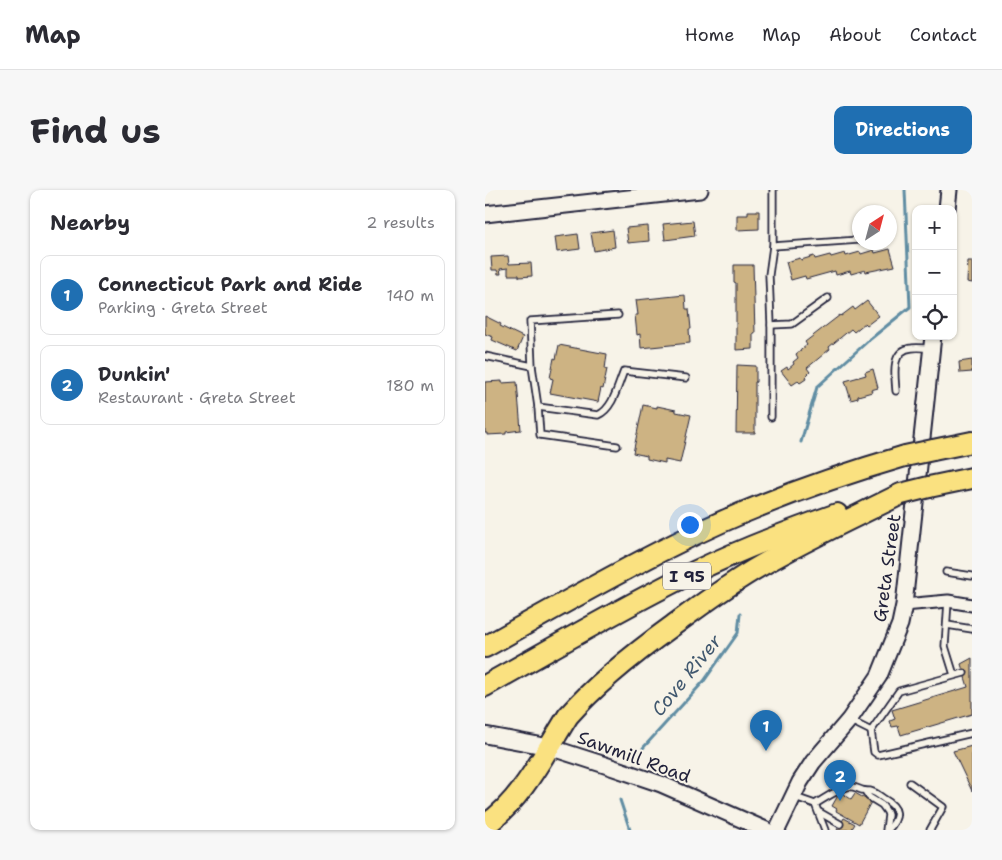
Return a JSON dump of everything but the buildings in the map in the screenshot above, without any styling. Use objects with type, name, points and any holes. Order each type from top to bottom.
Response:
[{"type":"highway","name":"I 95","points":[[485,647],[639,562],[713,526],[797,491],[868,467],[905,456],[972,442]]},
{"type":"highway","name":"I 95","points":[[485,686],[697,570],[781,534],[901,494],[972,478]]},
{"type":"highway","points":[[485,825],[509,805],[523,788],[572,712],[611,674],[649,643],[744,576],[901,494]]},
{"type":"street","points":[[485,214],[700,190]]},
{"type":"street","points":[[947,205],[949,190]]},
{"type":"street","name":"Greta Street","points":[[777,830],[800,782],[813,762],[849,720],[879,676],[900,624],[904,605],[932,342]]},
{"type":"street","points":[[904,605],[948,602],[972,603]]},
{"type":"street","name":"Sawmill Road","points":[[485,735],[549,747],[605,765],[661,784],[766,830]]},
{"type":"lane","points":[[771,417],[769,275],[773,246],[773,190]]},
{"type":"lane","points":[[773,246],[852,240]]},
{"type":"lane","points":[[771,325],[792,324],[828,298]]},
{"type":"lane","points":[[617,446],[540,435],[532,366],[530,321],[618,315]]},
{"type":"lane","points":[[897,391],[895,367],[897,357],[904,350],[932,342]]},
{"type":"lane","points":[[485,356],[532,366]]},
{"type":"lane","points":[[538,407],[598,414],[604,412],[611,404],[623,372],[686,378]]},
{"type":"lane","points":[[946,572],[972,576]]},
{"type":"lane","points":[[948,602],[945,646],[954,675]]},
{"type":"lane","points":[[947,625],[972,630]]},
{"type":"lane","points":[[964,672],[899,691],[871,732],[874,752],[878,755],[972,733]]},
{"type":"lane","points":[[849,720],[871,732]]},
{"type":"lane","points":[[910,783],[943,807],[930,830]]},
{"type":"lane","points":[[815,804],[847,786],[871,791],[891,802],[894,806],[897,814],[896,819],[887,830]]},
{"type":"lane","points":[[865,791],[869,798],[882,805],[887,812],[887,830]]},
{"type":"lane","points":[[793,796],[815,804],[825,828],[831,830]]},
{"type":"lane","points":[[819,812],[840,824]]},
{"type":"waterway","name":"Cove River","points":[[801,442],[817,387],[868,341],[910,307],[905,190]]},
{"type":"waterway","name":"Cove River","points":[[643,748],[704,681],[738,633],[740,614]]},
{"type":"waterway","name":"Cove River","points":[[620,800],[630,830]]},
{"type":"place","name":"Connecticut Park and Ride","points":[[766,751]]},
{"type":"place","name":"Dunkin'","points":[[840,801]]}]
